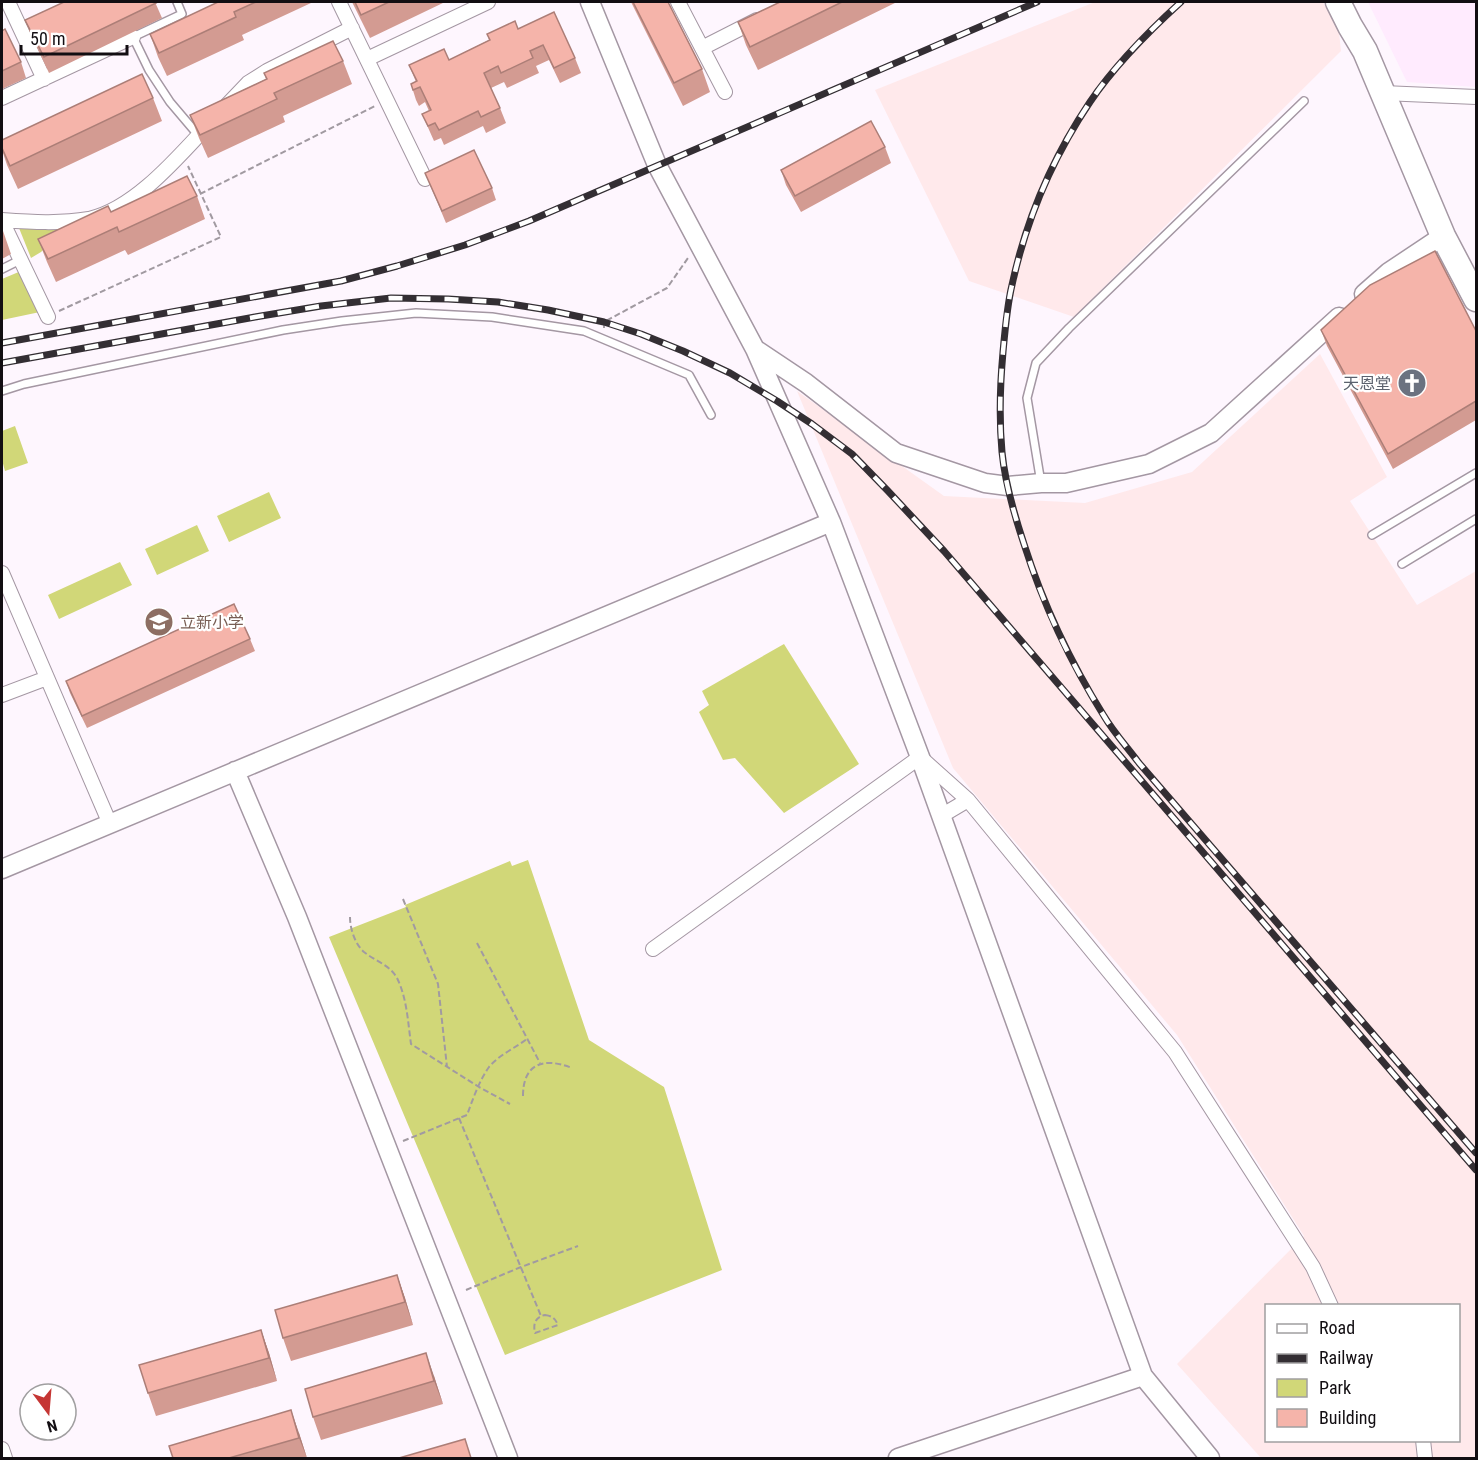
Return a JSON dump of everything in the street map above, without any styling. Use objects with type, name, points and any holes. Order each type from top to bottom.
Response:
[{"type":"highway","points":[[1338,2],[1365,51],[1443,236],[1476,299]]},
{"type":"street","points":[[8,2],[44,79]]},
{"type":"street","points":[[339,2],[425,179]]},
{"type":"street","points":[[367,59],[488,2]]},
{"type":"street","points":[[593,2],[657,165],[755,349],[831,522],[920,757],[1143,1376],[1210,1458]]},
{"type":"street","points":[[678,2],[725,92]]},
{"type":"street","points":[[702,48],[774,12]]},
{"type":"street","points":[[48,316],[2,221],[58,223],[91,218],[114,209],[139,194],[182,153],[248,83],[352,28]]},
{"type":"street","points":[[2,98],[133,37]]},
{"type":"street","points":[[1383,93],[1476,97]]},
{"type":"street","points":[[755,349],[806,383],[896,453],[985,483],[1008,486],[1066,483],[1149,464],[1212,433],[1389,272],[1443,236]]},
{"type":"street","points":[[2,869],[831,522]]},
{"type":"street","points":[[2,573],[110,824]]},
{"type":"street","points":[[2,695],[47,678]]},
{"type":"street","points":[[920,757],[968,800],[1175,1052],[1313,1268],[1331,1304]]},
{"type":"street","points":[[653,950],[920,757]]},
{"type":"street","points":[[235,771],[297,917],[508,1458]]},
{"type":"street","points":[[941,816],[968,800]]},
{"type":"street","points":[[898,1458],[1143,1376]]},
{"type":"street","points":[[1423,1442],[1425,1458]]},
{"type":"street","points":[[2,1449],[5,1458]]},
{"type":"lane","points":[[177,2],[183,15],[133,37],[148,70],[170,102],[198,135]]},
{"type":"lane","points":[[1041,483],[1027,398],[1036,363],[1304,101]]},
{"type":"lane","points":[[2,269],[21,260]]},
{"type":"lane","points":[[2,391],[24,384],[283,330],[416,313],[492,317],[584,331],[689,375],[711,415]]},
{"type":"lane","points":[[1372,535],[1476,473]]},
{"type":"lane","points":[[1402,564],[1476,519]]},
{"type":"path","points":[[200,194],[387,100]]},
{"type":"path","points":[[48,316],[221,237],[182,153]]},
{"type":"path","points":[[605,340],[604,322],[667,288],[690,256]]},
{"type":"path","points":[[403,899],[438,984],[447,1067]]},
{"type":"path","points":[[350,917],[350,925],[356,941],[363,951],[396,976],[402,993],[411,1044],[510,1104]]},
{"type":"path","points":[[477,943],[540,1063]]},
{"type":"path","points":[[403,1141],[467,1114],[489,1068],[527,1039]]},
{"type":"path","points":[[523,1096],[526,1077],[531,1068],[540,1063],[553,1062],[572,1068]]},
{"type":"path","points":[[459,1118],[541,1316]]},
{"type":"path","points":[[466,1290],[578,1246]]},
{"type":"path","points":[[541,1316],[555,1318],[558,1325],[535,1333],[535,1322],[541,1316]]},
{"type":"shaded area","points":[[1095,2],[1323,2],[1339,32],[1341,51],[1074,317],[969,281],[875,90]]},
{"type":"shaded area","points":[[1368,2],[1476,2],[1476,87],[1407,82]]},
{"type":"shaded area","points":[[1320,354],[1387,477],[1350,501],[1417,605],[1476,571],[1476,1458],[1261,1458],[1177,1364],[1304,1236],[1177,1035],[953,768],[797,391],[944,496],[1085,503],[1192,472]]},
{"type":"green space","points":[[85,221],[31,258],[17,223]]},
{"type":"green space","points":[[21,271],[40,312],[2,320],[2,279]]},
{"type":"green space","points":[[15,426],[28,463],[5,471],[2,460],[2,431]]},
{"type":"green space","points":[[269,492],[281,518],[229,542],[217,516]]},
{"type":"green space","points":[[197,525],[209,551],[157,575],[145,549]]},
{"type":"green space","points":[[120,562],[132,585],[59,619],[48,595]]},
{"type":"green space","points":[[784,644],[859,764],[784,813],[735,758],[723,760],[699,712],[709,705],[702,691]]},
{"type":"green space","points":[[528,860],[589,1040],[664,1087],[722,1270],[505,1355],[329,937],[406,907],[405,905],[510,861],[512,866]]},
{"type":"building","points":[[64,2],[156,3],[44,57],[25,20]]},
{"type":"building","points":[[218,2],[256,2],[234,12],[236,17],[159,53],[150,34]]},
{"type":"building","points":[[355,2],[389,2],[361,15]]},
{"type":"building","points":[[633,2],[668,2],[702,69],[674,83]]},
{"type":"building","points":[[780,2],[842,2],[750,47],[738,22]]},
{"type":"building","points":[[554,12],[575,58],[554,68],[543,45],[530,51],[533,58],[501,73],[498,66],[484,73],[500,108],[481,117],[478,111],[439,130],[435,123],[428,126],[422,114],[431,110],[420,87],[413,90],[411,84],[417,81],[409,65],[444,49],[449,60],[490,40],[487,34],[515,21],[518,29]]},
{"type":"building","points":[[5,29],[21,62],[2,71],[2,31]]},
{"type":"building","points":[[333,41],[343,61],[274,93],[277,99],[200,135],[190,115],[267,79],[264,73]]},
{"type":"building","points":[[142,74],[153,98],[10,166],[2,148],[2,140]]},
{"type":"building","points":[[871,121],[885,147],[795,196],[781,170]]},
{"type":"building","points":[[474,150],[492,188],[442,211],[425,173]]},
{"type":"building","points":[[187,176],[197,196],[119,232],[117,227],[48,259],[38,239],[108,206],[111,212]]},
{"type":"building","name":"天恩堂","points":[[1435,251],[1476,331],[1476,401],[1388,454],[1321,330],[1370,285]]},
{"type":"building","points":[[234,604],[250,639],[82,716],[66,681]]},
{"type":"building","points":[[397,1275],[405,1302],[283,1338],[275,1310]]},
{"type":"building","points":[[261,1330],[269,1358],[148,1393],[139,1365]]},
{"type":"building","points":[[426,1353],[434,1381],[313,1417],[305,1389]]},
{"type":"building","points":[[291,1410],[299,1438],[229,1458],[173,1458],[169,1446]]},
{"type":"building","points":[[465,1439],[471,1458],[399,1458]]},
{"type":"railway","points":[[2,343],[341,281],[465,245],[529,221],[1037,2]]},
{"type":"railway","points":[[1181,2],[1133,49],[1090,102],[1064,145],[1033,213],[1018,261],[1009,301],[1001,377],[1002,452],[1010,498],[1032,567],[1058,633],[1091,695],[1112,728],[1139,763],[1476,1153]]},
{"type":"railway","points":[[2,363],[255,317],[391,298],[498,302],[604,322],[641,334],[730,373],[812,424],[852,454],[888,491],[944,551],[1476,1170]]},
{"type":"place","name":"天恩堂","points":[[1412,383]]},
{"type":"place","name":"立新小学","points":[[159,622]]}]
